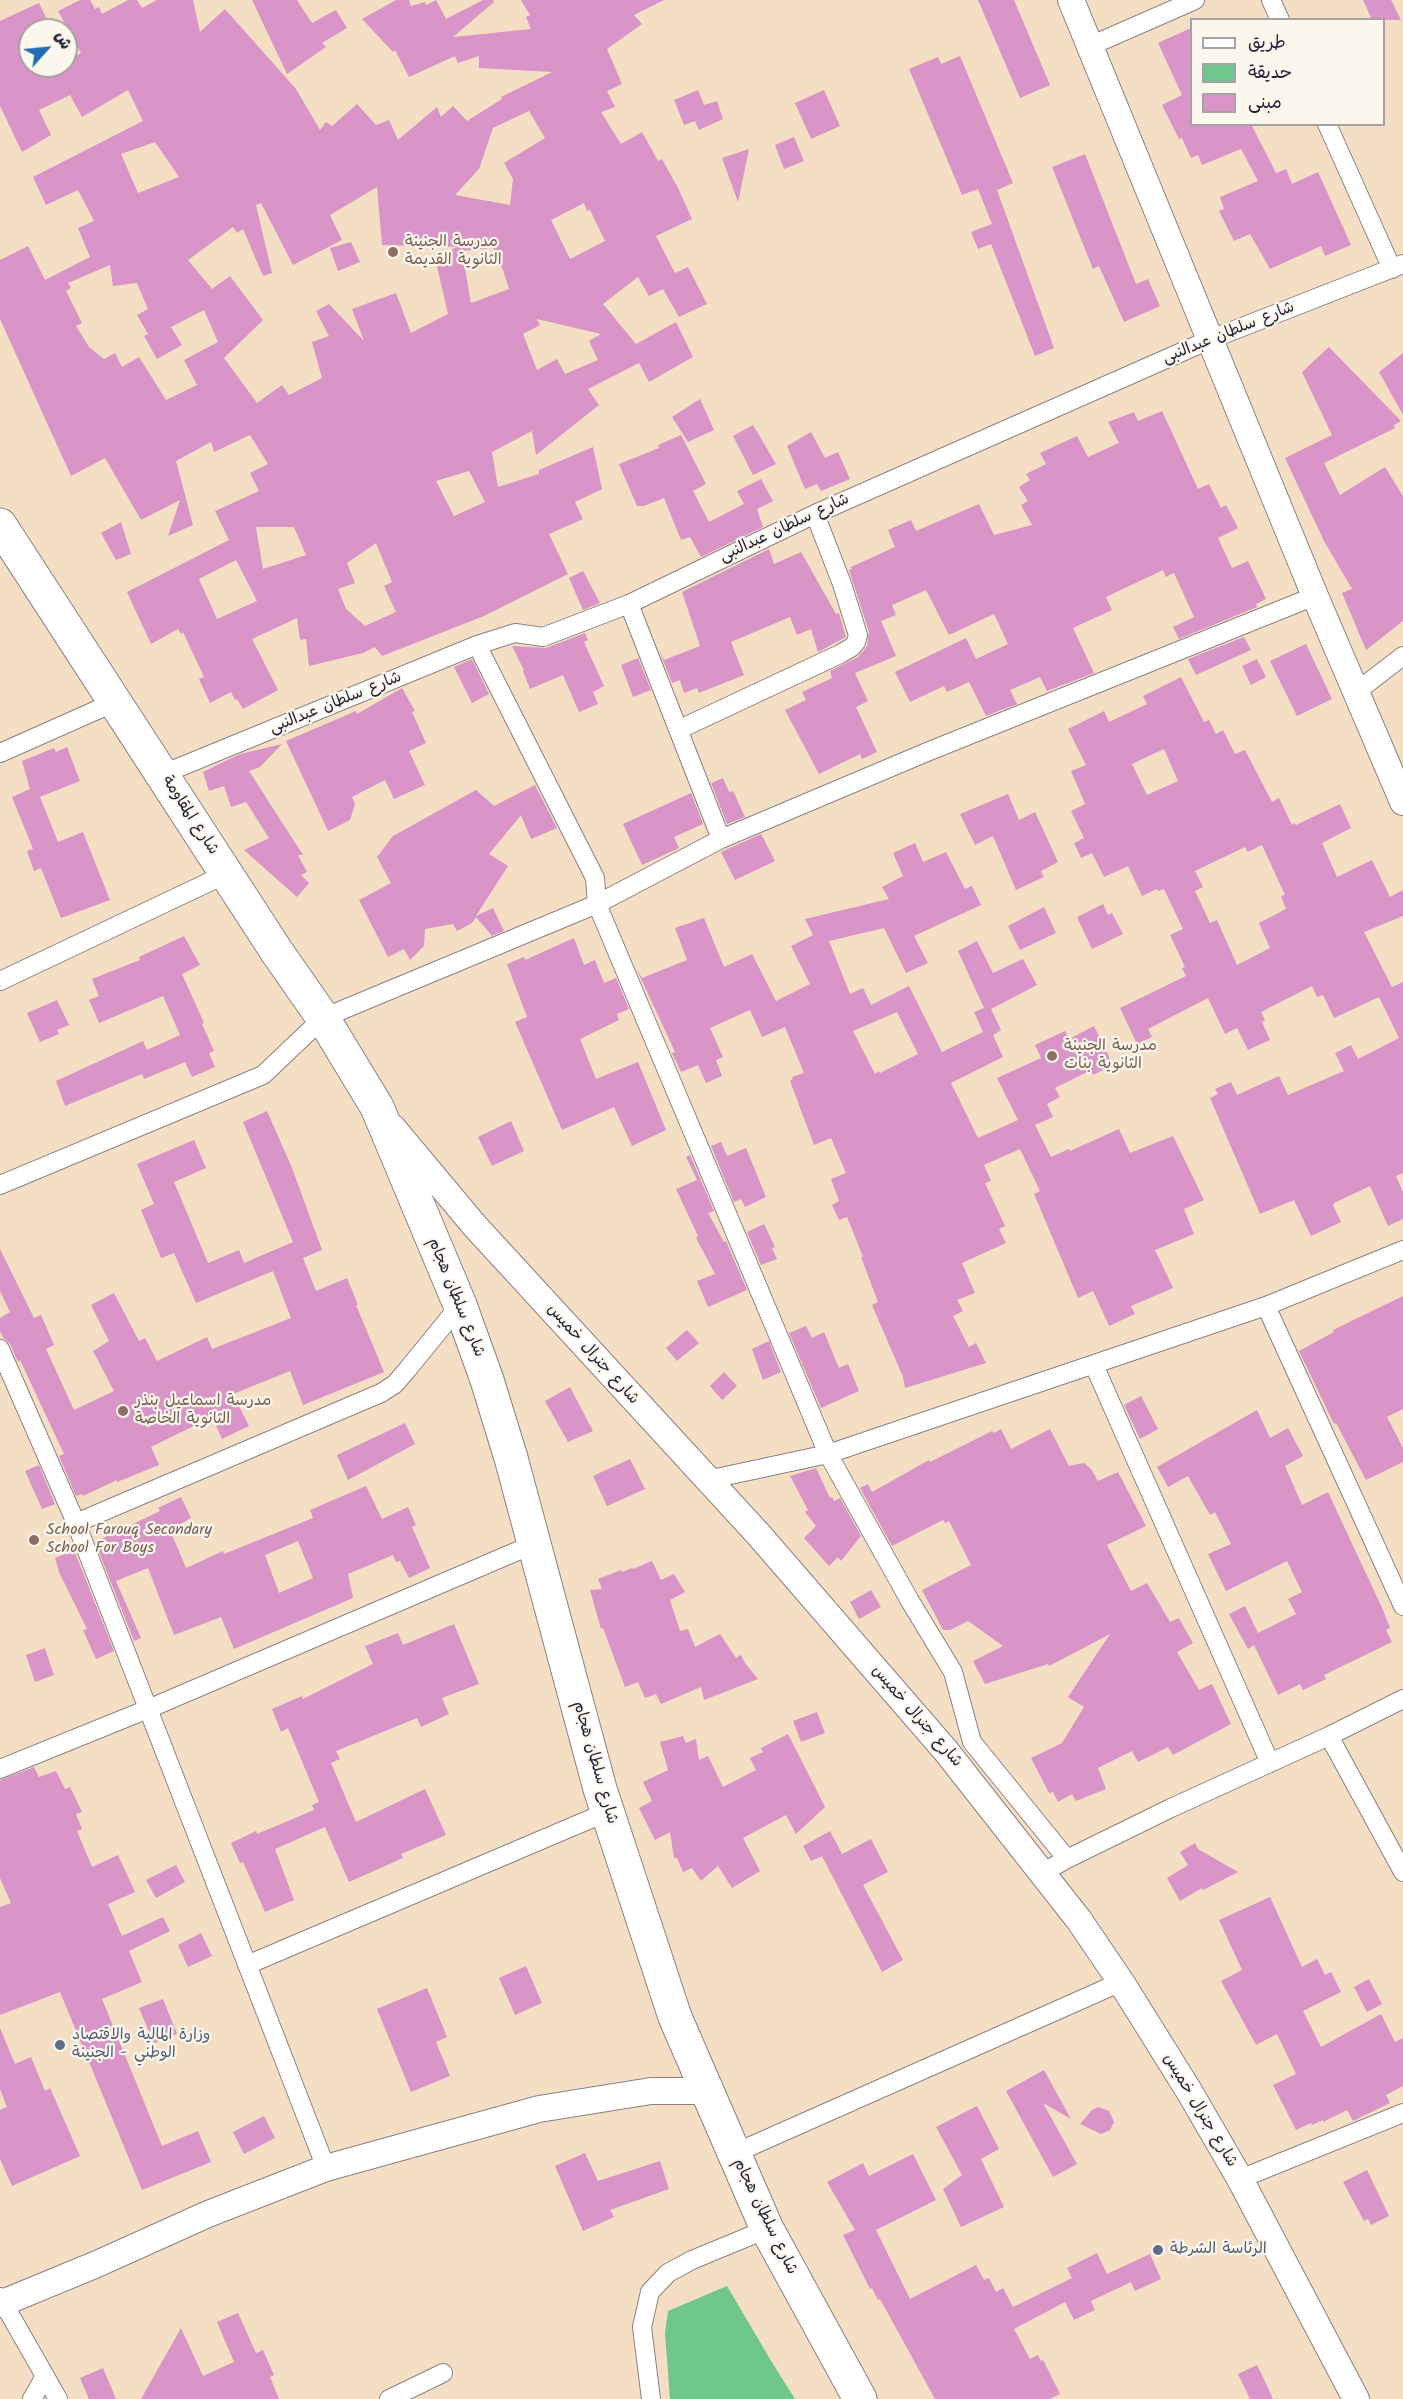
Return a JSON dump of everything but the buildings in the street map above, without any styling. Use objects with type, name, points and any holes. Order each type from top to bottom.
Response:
[{"type":"highway","name":"شارع المقاومة","points":[[0,525],[277,952],[323,1018],[377,1107]]},
{"type":"highway","name":"شارع سلطان هجام","points":[[377,1107],[460,1305],[487,1380],[607,1812],[675,2017],[767,2229],[860,2399]]},
{"type":"main road","points":[[1071,0],[1209,340],[1403,802]]},
{"type":"main road","name":"شارع جنرال خميس","points":[[377,1107],[474,1225],[759,1535],[946,1751],[1042,1873],[1121,1982],[1189,2091],[1240,2180],[1356,2399]]},
{"type":"main road","points":[[1,2301],[98,2264],[208,2214],[326,2168],[539,2109],[651,2091],[706,2091]]},
{"type":"street","points":[[1090,46],[1195,0]]},
{"type":"street","points":[[1271,0],[1279,18]]},
{"type":"street","points":[[1328,126],[1398,267]]},
{"type":"street","name":"شارع سلطان عبدالنبى","points":[[163,774],[477,645],[515,633],[543,637],[629,604],[815,514],[1209,340],[1398,267]]},
{"type":"street","points":[[680,729],[840,654],[856,642],[858,635],[842,584],[815,514]]},
{"type":"street","points":[[0,1185],[263,1075],[323,1018],[597,904],[721,839],[927,752],[1315,596]]},
{"type":"street","points":[[629,604],[680,729],[721,839]]},
{"type":"street","points":[[477,645],[595,878],[597,904],[828,1454],[910,1601],[953,1672],[972,1742],[1067,1859]]},
{"type":"street","points":[[1356,692],[1403,656]]},
{"type":"street","points":[[0,753],[115,702]]},
{"type":"street","points":[[0,981],[226,874]]},
{"type":"street","points":[[707,1480],[828,1454],[1266,1306],[1403,1250]]},
{"type":"street","points":[[76,1523],[381,1393],[401,1377],[460,1305]]},
{"type":"street","points":[[1266,1306],[1403,1606]]},
{"type":"street","points":[[0,1349],[76,1523],[326,2168]]},
{"type":"street","points":[[1094,1365],[1270,1763]]},
{"type":"street","points":[[0,1769],[148,1709],[534,1544]]},
{"type":"street","points":[[1042,1873],[1403,1699]]},
{"type":"street","points":[[1329,1736],[1403,1872]]},
{"type":"street","points":[[246,1965],[607,1812]]},
{"type":"street","points":[[733,2154],[1121,1982]]},
{"type":"street","points":[[1240,2180],[1403,2113]]},
{"type":"street","points":[[651,2399],[642,2327],[650,2292],[668,2273],[692,2260],[767,2229]]},
{"type":"street","points":[[1,2301],[58,2399]]},
{"type":"street","points":[[388,2399],[443,2373]]},
{"type":"street","points":[[32,2399],[45,2376]]},
{"type":"green space","points":[[727,2286],[795,2399],[670,2399],[665,2333],[668,2311]]},
{"type":"place","name":"مدرسة الجنينة الثانوية القديمة","points":[[393,252]]},
{"type":"place","name":"مدرسة الجنينة الثانوية بنات","points":[[1052,1056]]},
{"type":"place","name":"مدرسة اسماعيل بنذر الثانوية الخاصة","points":[[123,1411]]},
{"type":"place","name":"School Farouq Secondary School For Boys","points":[[34,1540]]},
{"type":"place","name":"وزارة المالية والاقتصاد الوطني - الجنينة","points":[[60,2045]]},
{"type":"place","name":"الرئاسة الشرطة","points":[[1158,2250]]}]
